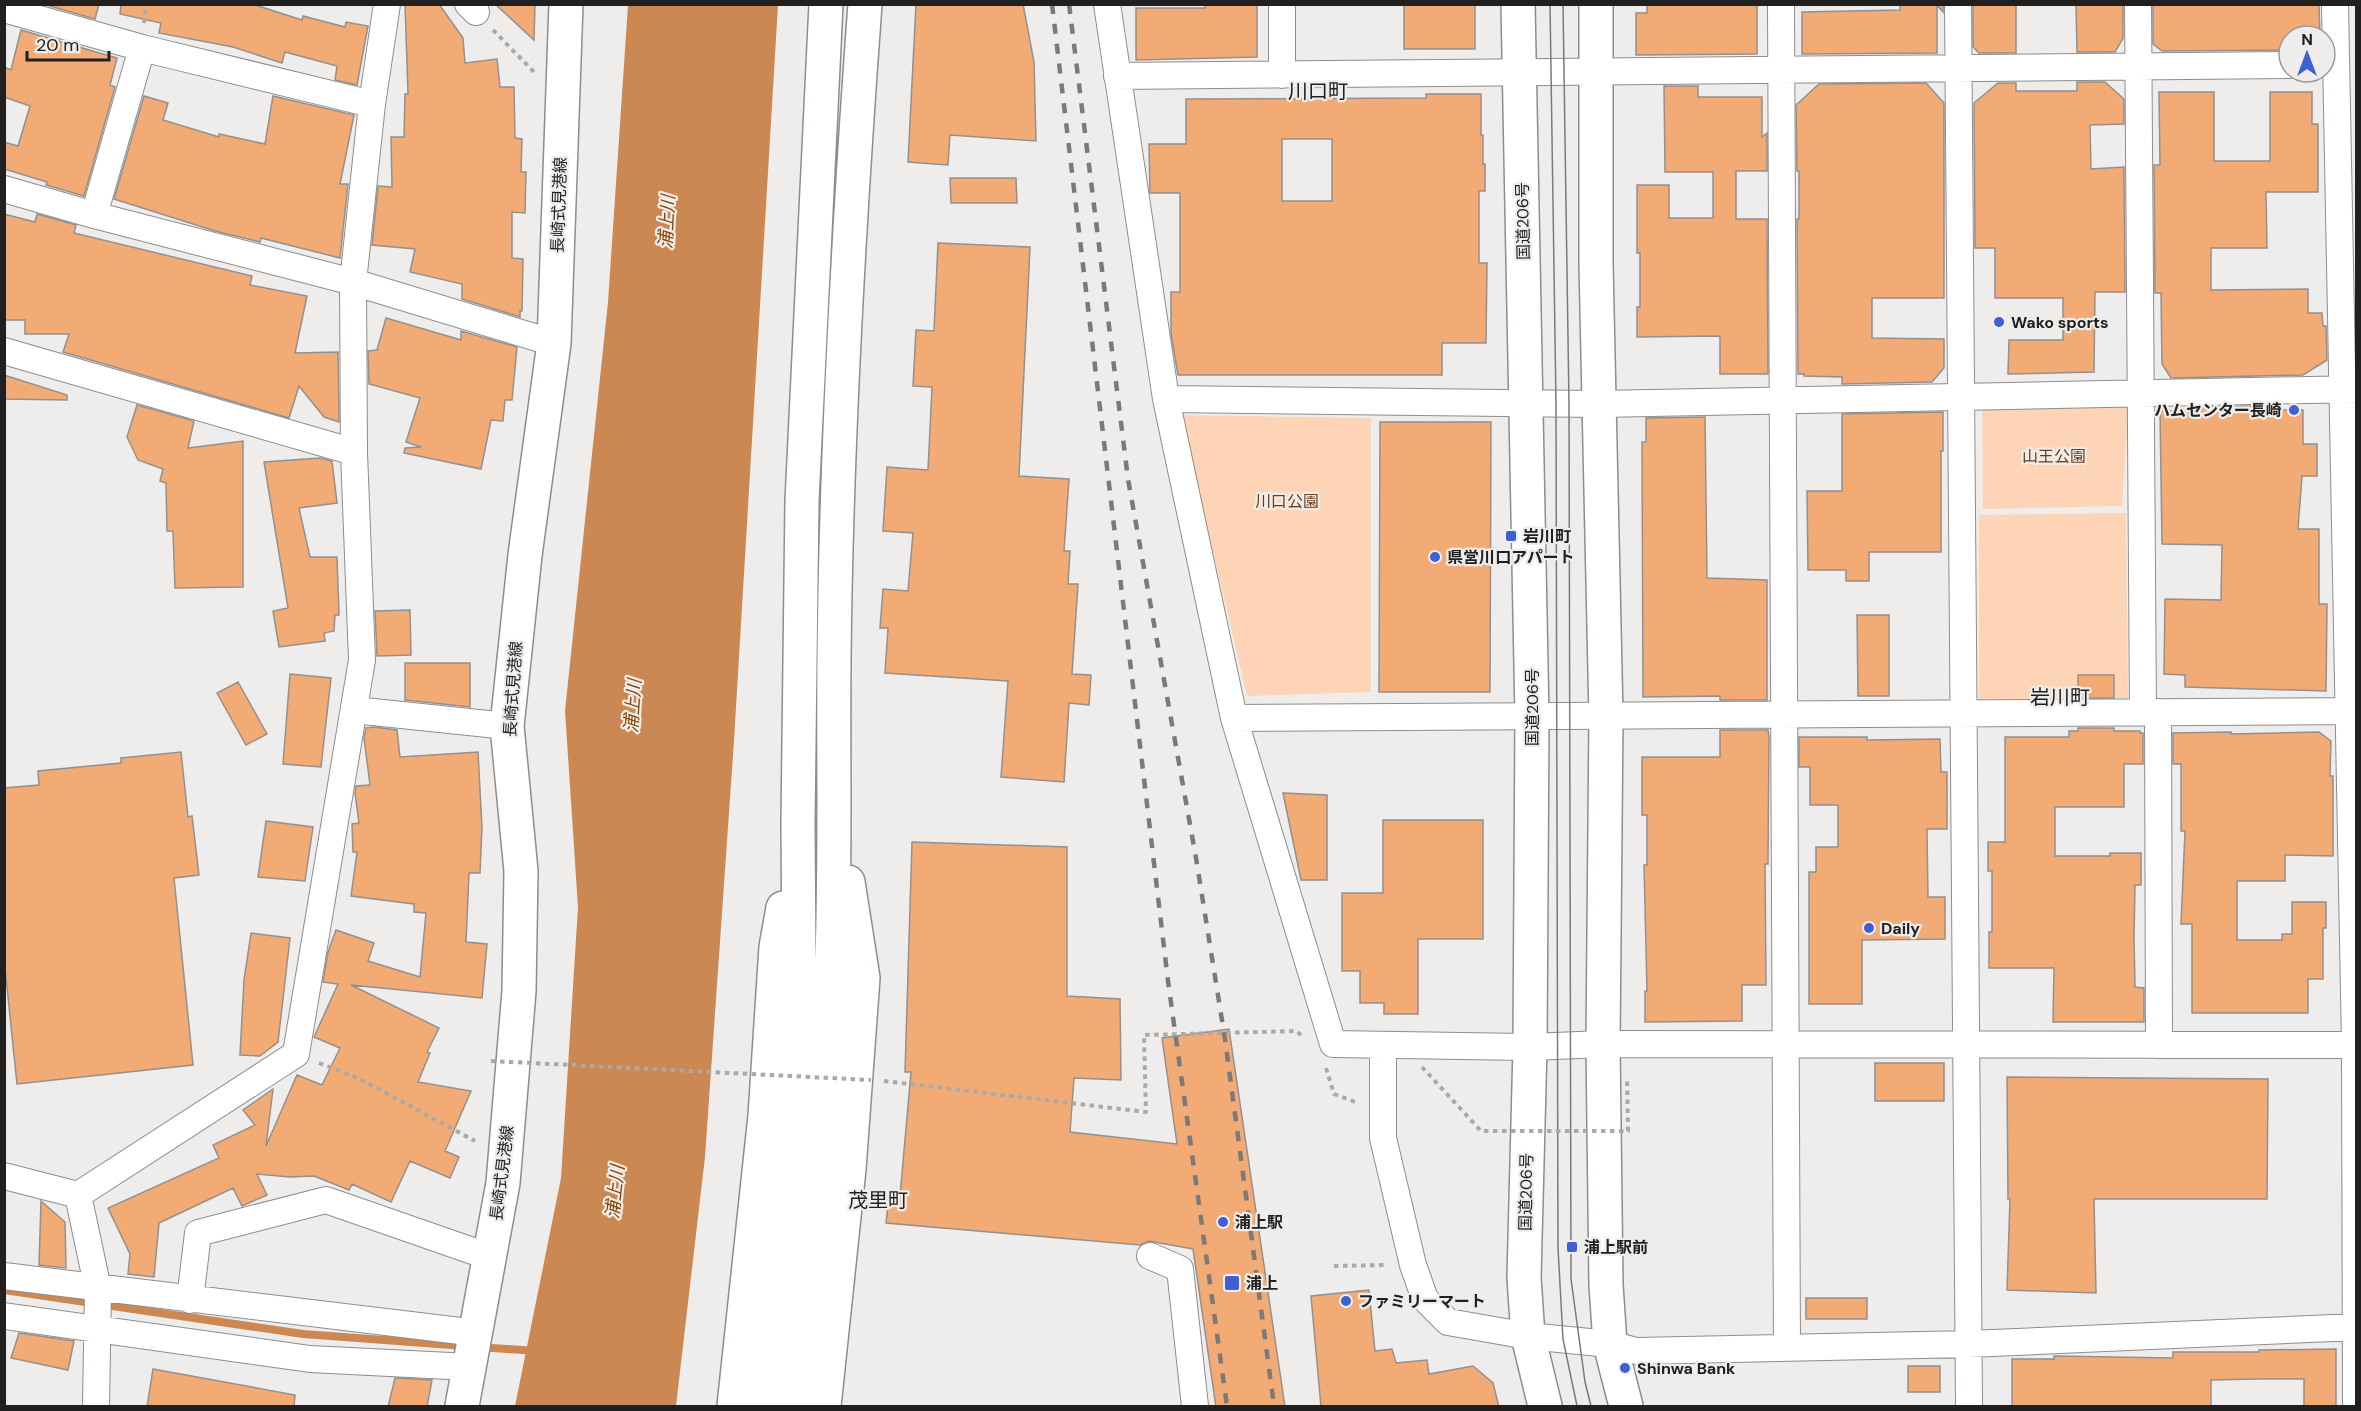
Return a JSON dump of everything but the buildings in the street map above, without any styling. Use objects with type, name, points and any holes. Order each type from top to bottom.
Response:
[{"type":"main road","name":"長崎式見港線","points":[[462,1407],[503,1183],[519,991],[522,871],[507,726],[525,555],[554,343],[566,4]]},
{"type":"main road","points":[[761,1407],[796,1064],[799,964],[798,823],[802,501],[826,4]]},
{"type":"main road","points":[[793,1407],[823,1106],[831,984],[836,804],[834,661],[838,487],[865,4]]},
{"type":"main road","name":"国道206号","points":[[1518,4],[1532,717],[1530,1047],[1524,1278],[1528,1336],[1545,1407]]},
{"type":"main road","points":[[1596,4],[1596,264],[1606,717],[1603,1044],[1606,1285],[1610,1344],[1626,1407]]},
{"type":"main road","points":[[824,1407],[849,1169],[862,978],[836,804]]},
{"type":"main road","points":[[734,1407],[765,1116],[776,947],[798,823]]},
{"type":"street","points":[[4,1176],[78,1195],[296,1054],[362,660],[354,452],[353,282],[372,104],[387,4]]},
{"type":"street","points":[[1107,4],[1166,399],[1234,718],[1334,1044],[1530,1047],[1603,1044],[2356,1045]]},
{"type":"street","points":[[1282,4],[1282,75]]},
{"type":"street","points":[[1781,4],[1787,1348]]},
{"type":"street","points":[[1958,4],[1969,1407]]},
{"type":"street","points":[[2138,4],[2141,393],[2158,1045]]},
{"type":"street","points":[[2335,4],[2339,64],[2349,389],[2356,1045],[2356,1402]]},
{"type":"street","points":[[4,9],[142,48],[372,104]]},
{"type":"street","points":[[94,214],[142,48]]},
{"type":"street","points":[[1117,76],[2277,64]]},
{"type":"street","points":[[4,189],[353,282],[554,343]]},
{"type":"street","points":[[4,351],[354,452]]},
{"type":"street","points":[[1166,399],[1599,404],[2349,389]]},
{"type":"street","points":[[354,710],[507,726]]},
{"type":"street","points":[[1234,718],[2352,711]]},
{"type":"street","points":[[1383,1045],[1383,1138],[1413,1265],[1425,1299],[1448,1322],[1528,1336],[1610,1344],[1636,1351],[1969,1344],[2356,1328]]},
{"type":"street","points":[[78,1195],[99,1289],[96,1407]]},
{"type":"street","points":[[190,1300],[198,1233],[326,1200],[490,1257]]},
{"type":"street","points":[[1150,1256],[1180,1269],[1195,1407]]},
{"type":"street","points":[[4,1276],[477,1334]]},
{"type":"street","points":[[4,1316],[310,1359],[470,1367]]},
{"type":"path","points":[[472,8],[562,100]]},
{"type":"path","points":[[490,1061],[871,1080],[1146,1112],[1144,1035],[1296,1030],[1305,1038]]},
{"type":"path","points":[[296,1054],[358,1078],[505,1157]]},
{"type":"path","points":[[1325,1063],[1334,1094],[1384,1113]]},
{"type":"path","points":[[1422,1067],[1481,1131],[1628,1131],[1627,1078]]},
{"type":"path","points":[[1334,1266],[1413,1265]]},
{"type":"green space","name":"山王公園","points":[[2129,404],[2122,506],[1983,509],[1982,407]]},
{"type":"green space","name":"川口公園","points":[[1181,415],[1371,418],[1371,692],[1247,696]]},
{"type":"green space","points":[[2126,513],[2128,698],[1979,699],[1979,515]]},
{"type":"water","name":"浦上川","points":[[628,5],[778,5],[734,741],[705,1157],[676,1406],[515,1406],[561,1178],[578,907],[565,711],[608,302]]},
{"type":"waterway","points":[[4,1290],[303,1334],[465,1346]]},
{"type":"waterway","points":[[478,1347],[537,1351]]},
{"type":"tram line","points":[[1550,4],[1556,403],[1558,1248],[1563,1339],[1577,1406]]},
{"type":"tram line","points":[[1563,4],[1569,404],[1571,1279],[1585,1382],[1591,1406]]},
{"type":"railway","points":[[1052,4],[1168,981],[1227,1406]]},
{"type":"railway","points":[[1069,4],[1128,479],[1196,858],[1225,1039],[1274,1406]]},
{"type":"place","name":"Wako sports","points":[[1999,322]]},
{"type":"place","name":"ハムセンター長崎","points":[[2294,410]]},
{"type":"place","name":"岩川町","points":[[1511,536]]},
{"type":"place","name":"県営川口アパート","points":[[1435,557]]},
{"type":"place","name":"Daily","points":[[1869,928]]},
{"type":"place","name":"浦上駅","points":[[1223,1222]]},
{"type":"place","name":"浦上駅前","points":[[1572,1247]]},
{"type":"place","name":"浦上","points":[[1232,1283]]},
{"type":"place","name":"ファミリーマート","points":[[1346,1301]]},
{"type":"place","name":"Shinwa Bank","points":[[1625,1368]]},
{"type":"district","name":"川口町","points":[[1318,91]]},
{"type":"district","name":"岩川町","points":[[2060,697]]},
{"type":"district","name":"茂里町","points":[[878,1200]]}]
